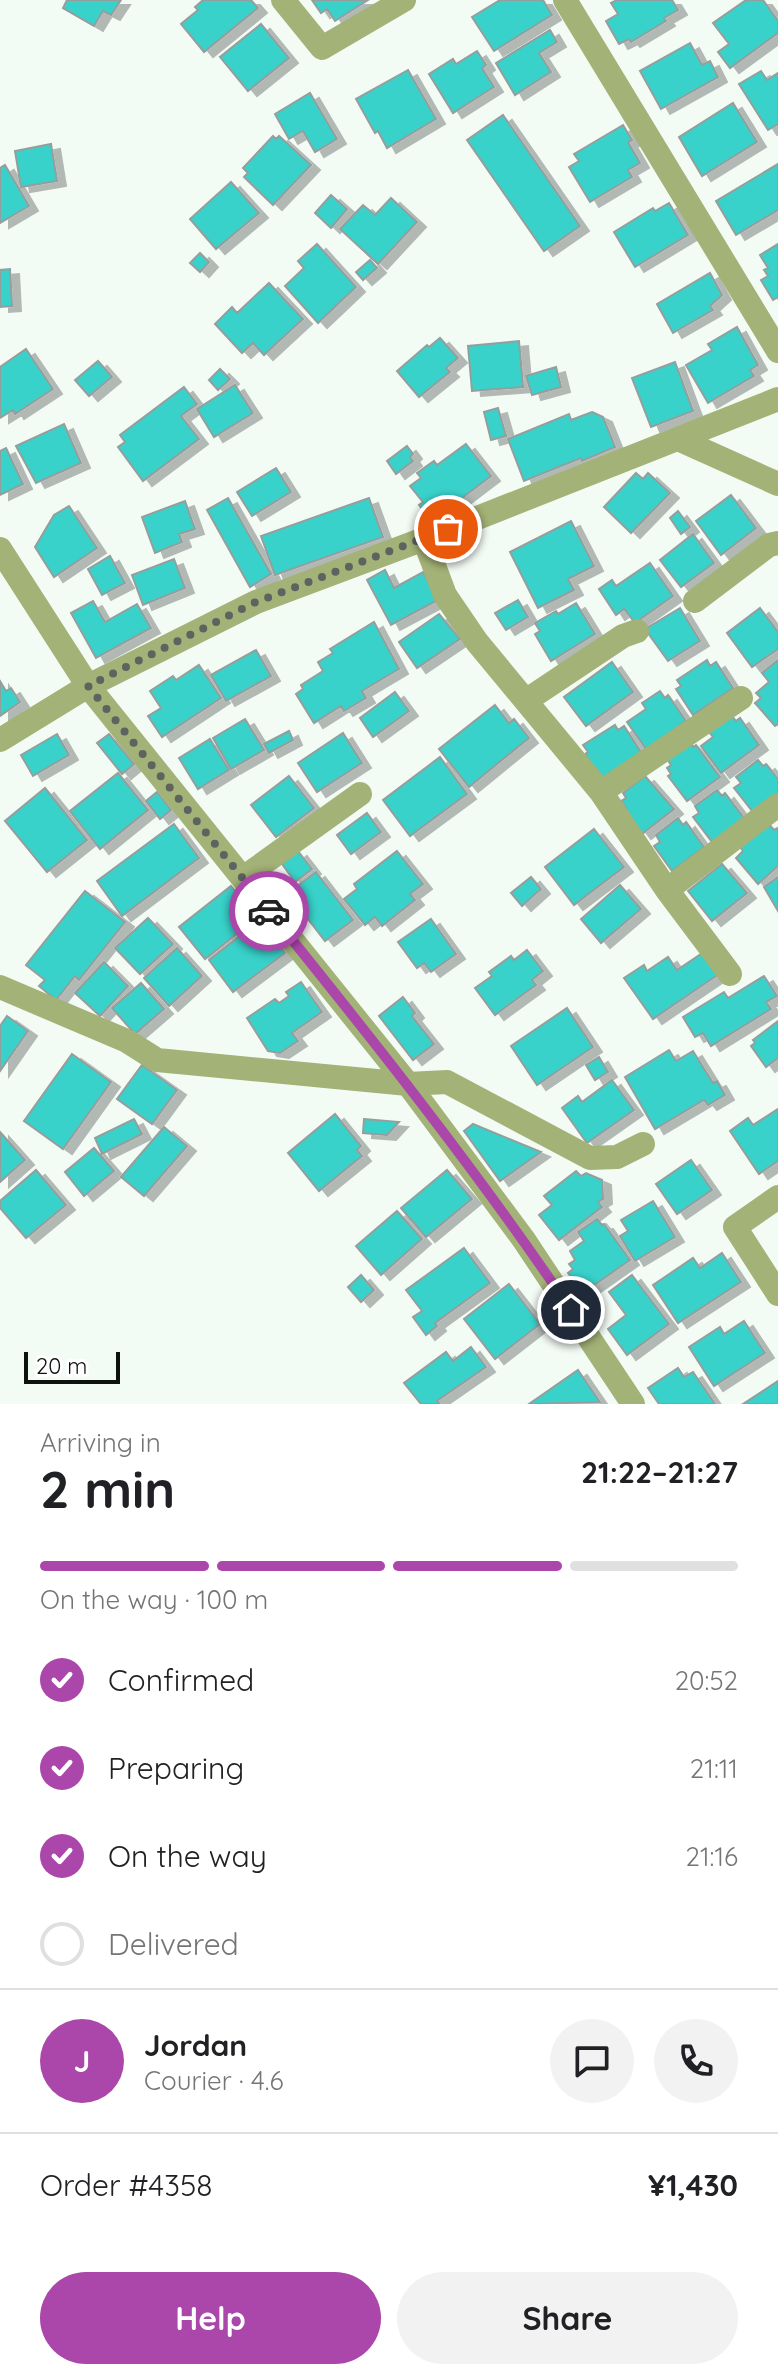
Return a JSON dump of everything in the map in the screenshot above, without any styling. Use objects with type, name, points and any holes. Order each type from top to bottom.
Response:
[{"type":"street","points":[[283,0],[322,48],[404,0]]},
{"type":"street","points":[[565,0],[778,351]]},
{"type":"street","points":[[0,740],[88,686],[256,602],[778,399]]},
{"type":"street","points":[[678,439],[778,484]]},
{"type":"street","points":[[424,539],[445,595],[477,642],[601,792],[667,890],[730,974]]},
{"type":"street","points":[[695,601],[769,545],[778,543]]},
{"type":"street","points":[[0,549],[88,686],[408,1084],[524,1240],[633,1404]]},
{"type":"street","points":[[527,700],[623,636],[637,631]]},
{"type":"street","points":[[601,792],[741,698]]},
{"type":"street","points":[[243,878],[360,794]]},
{"type":"street","points":[[667,890],[778,805]]},
{"type":"street","points":[[0,987],[127,1041],[157,1060],[408,1084],[447,1082],[590,1158],[617,1157],[643,1144]]},
{"type":"street","points":[[778,1197],[735,1227],[778,1294]]},
{"type":"building","points":[[67,0],[121,0],[111,15],[103,11],[94,26],[63,8]]},
{"type":"building","points":[[203,0],[251,0],[258,8],[204,52],[181,24],[198,10],[195,7]]},
{"type":"building","points":[[312,0],[368,0],[335,21],[327,9],[321,13]]},
{"type":"building","points":[[500,0],[543,0],[552,15],[494,51],[472,17]]},
{"type":"building","points":[[617,0],[672,0],[678,10],[631,42],[629,39],[619,44],[606,21],[618,14],[611,3]]},
{"type":"building","points":[[746,0],[763,0],[778,21],[778,33],[730,68],[718,52],[729,44],[713,23]]},
{"type":"building","points":[[261,24],[289,58],[248,91],[220,57]]},
{"type":"building","points":[[550,30],[557,42],[539,53],[551,72],[515,95],[496,63]]},
{"type":"building","points":[[690,43],[702,65],[710,61],[718,77],[661,109],[640,71]]},
{"type":"building","points":[[477,51],[486,65],[482,68],[494,87],[453,113],[429,74],[453,59],[456,64]]},
{"type":"building","points":[[408,70],[436,119],[387,148],[356,99]]},
{"type":"building","points":[[761,71],[767,80],[778,73],[778,124],[768,130],[739,84]]},
{"type":"building","points":[[310,93],[337,139],[315,152],[303,131],[289,139],[275,114]]},
{"type":"building","points":[[733,103],[757,142],[702,176],[679,137]]},
{"type":"building","points":[[503,115],[580,226],[544,251],[467,140]]},
{"type":"building","points":[[623,125],[640,163],[628,170],[632,177],[590,202],[569,167],[579,161],[574,154]]},
{"type":"building","points":[[273,136],[276,139],[279,136],[311,165],[273,205],[244,177],[248,173],[243,168]]},
{"type":"building","points":[[51,144],[57,181],[21,187],[15,151]]},
{"type":"building","points":[[778,164],[778,210],[736,235],[716,201]]},
{"type":"building","points":[[5,165],[29,206],[0,223],[0,168]]},
{"type":"building","points":[[231,182],[259,213],[216,249],[190,219]]},
{"type":"building","points":[[331,195],[347,209],[331,228],[315,213]]},
{"type":"building","points":[[391,198],[417,222],[378,264],[340,229],[363,205],[375,215]]},
{"type":"building","points":[[669,203],[688,235],[635,267],[614,232],[653,208],[655,211]]},
{"type":"building","points":[[317,244],[356,287],[318,323],[285,286],[304,268],[298,261]]},
{"type":"building","points":[[778,244],[778,297],[773,300],[761,280],[768,276],[764,270],[768,268],[760,255]]},
{"type":"building","points":[[200,253],[209,262],[200,272],[190,263]]},
{"type":"building","points":[[370,260],[377,268],[363,280],[356,272]]},
{"type":"building","points":[[10,269],[12,306],[0,307],[0,270]]},
{"type":"building","points":[[710,273],[722,295],[710,306],[713,310],[673,333],[657,304]]},
{"type":"building","points":[[269,283],[303,319],[264,355],[253,343],[242,353],[215,324],[232,307],[237,313]]},
{"type":"building","points":[[737,327],[758,365],[750,370],[754,376],[708,403],[686,365],[712,350],[708,344]]},
{"type":"building","points":[[440,338],[458,358],[446,368],[450,372],[419,397],[397,371]]},
{"type":"building","points":[[519,341],[523,387],[472,391],[468,346]]},
{"type":"building","points":[[26,349],[53,389],[15,414],[13,410],[0,418],[0,367]]},
{"type":"building","points":[[98,361],[112,377],[89,396],[75,380]]},
{"type":"building","points":[[675,362],[693,411],[651,427],[632,378]]},
{"type":"building","points":[[556,367],[561,387],[532,395],[526,376]]},
{"type":"building","points":[[220,369],[230,379],[218,390],[209,380]]},
{"type":"building","points":[[235,385],[253,413],[214,437],[197,409]]},
{"type":"building","points":[[184,387],[197,404],[181,416],[199,439],[143,481],[118,447],[125,442],[120,435]]},
{"type":"building","points":[[498,408],[506,436],[491,440],[484,412]]},
{"type":"building","points":[[592,412],[603,417],[615,447],[524,481],[508,439],[569,414],[571,420]]},
{"type":"building","points":[[64,424],[81,463],[36,483],[16,446]]},
{"type":"building","points":[[466,444],[491,476],[432,521],[419,505],[423,502],[410,486],[421,478],[417,473],[434,461],[437,465]]},
{"type":"building","points":[[407,446],[413,454],[410,457],[413,461],[396,474],[387,461]]},
{"type":"building","points":[[6,448],[23,484],[0,495],[0,451]]},
{"type":"building","points":[[276,468],[291,492],[252,516],[237,492]]},
{"type":"building","points":[[636,473],[643,479],[648,473],[670,493],[631,533],[604,507]]},
{"type":"building","points":[[731,495],[756,528],[721,555],[696,521]]},
{"type":"building","points":[[228,498],[271,574],[250,587],[207,510]]},
{"type":"building","points":[[369,498],[383,537],[275,575],[261,536]]},
{"type":"building","points":[[185,501],[195,529],[179,534],[182,542],[155,553],[142,517]]},
{"type":"building","points":[[69,506],[97,548],[54,577],[35,547],[54,515]]},
{"type":"building","points":[[678,511],[690,527],[681,534],[670,518]]},
{"type":"building","points":[[571,521],[594,566],[568,579],[574,590],[538,608],[510,552]]},
{"type":"building","points":[[693,534],[714,563],[681,587],[660,560]]},
{"type":"building","points":[[110,556],[125,583],[102,595],[88,569]]},
{"type":"building","points":[[174,559],[185,588],[143,605],[132,575]]},
{"type":"building","points":[[650,563],[673,596],[635,623],[624,609],[616,615],[599,589],[612,580],[616,586]]},
{"type":"building","points":[[385,570],[394,588],[423,572],[438,600],[391,625],[367,580]]},
{"type":"building","points":[[518,600],[528,617],[506,630],[495,613]]},
{"type":"building","points":[[93,601],[105,622],[137,604],[151,628],[96,658],[71,613]]},
{"type":"building","points":[[576,603],[595,634],[551,661],[535,634],[540,631],[535,623]]},
{"type":"building","points":[[680,608],[700,641],[668,661],[645,629]]},
{"type":"building","points":[[760,608],[778,632],[778,649],[752,667],[727,633]]},
{"type":"building","points":[[439,614],[460,639],[417,668],[399,642]]},
{"type":"building","points":[[374,622],[399,669],[362,691],[366,698],[344,711],[341,706],[314,723],[296,694],[303,689],[301,685],[323,671],[318,662],[333,653],[330,649]]},
{"type":"building","points":[[256,650],[271,676],[226,701],[211,675]]},
{"type":"building","points":[[707,660],[710,666],[716,662],[733,688],[693,715],[676,689],[681,686],[677,680]]},
{"type":"building","points":[[778,660],[778,724],[775,726],[755,703],[761,698],[756,693],[769,682],[762,673]]},
{"type":"building","points":[[612,662],[633,692],[586,726],[564,697]]},
{"type":"building","points":[[199,665],[221,698],[162,737],[148,716],[161,708],[150,691],[173,676],[176,680]]},
{"type":"building","points":[[0,681],[6,691],[11,688],[20,702],[0,716]]},
{"type":"building","points":[[660,691],[665,698],[668,695],[686,721],[646,749],[627,722],[646,709],[642,703]]},
{"type":"building","points":[[395,692],[409,711],[373,737],[360,718]]},
{"type":"building","points":[[495,705],[509,723],[514,719],[529,738],[469,787],[439,749]]},
{"type":"building","points":[[732,716],[736,721],[740,718],[759,745],[721,773],[701,746],[713,737],[709,732]]},
{"type":"building","points":[[245,719],[264,750],[231,769],[213,738]]},
{"type":"building","points":[[615,725],[618,730],[624,726],[641,752],[601,779],[585,754],[588,752],[583,745]]},
{"type":"building","points":[[289,731],[293,740],[269,753],[264,744]]},
{"type":"building","points":[[343,733],[362,763],[317,792],[298,763]]},
{"type":"building","points":[[57,734],[69,755],[33,776],[21,755]]},
{"type":"building","points":[[109,734],[134,764],[122,774],[97,743]]},
{"type":"building","points":[[210,739],[229,770],[198,789],[179,758]]},
{"type":"building","points":[[689,742],[694,747],[696,745],[720,777],[687,801],[668,776],[671,774],[667,768],[671,765],[667,759]]},
{"type":"building","points":[[440,757],[467,794],[410,836],[383,800]]},
{"type":"building","points":[[758,760],[763,766],[766,764],[778,779],[778,793],[753,812],[734,788],[741,783],[736,777]]},
{"type":"building","points":[[118,773],[148,810],[100,849],[70,811]]},
{"type":"building","points":[[289,776],[314,808],[276,837],[251,805]]},
{"type":"building","points":[[645,776],[674,809],[642,834],[621,801],[626,798],[623,793]]},
{"type":"building","points":[[45,788],[87,840],[47,872],[5,821]]},
{"type":"building","points":[[717,790],[722,796],[725,793],[744,818],[712,842],[693,817],[699,813],[695,806]]},
{"type":"building","points":[[157,792],[171,810],[160,819],[146,801]]},
{"type":"building","points":[[367,813],[381,832],[351,854],[337,835]]},
{"type":"building","points":[[678,818],[683,825],[686,822],[704,847],[672,871],[654,846],[660,842],[656,835]]},
{"type":"building","points":[[768,823],[774,830],[778,828],[778,866],[758,884],[736,858],[743,851],[740,847]]},
{"type":"building","points":[[174,824],[199,858],[122,916],[97,881]]},
{"type":"building","points":[[594,829],[624,867],[574,905],[545,867]]},
{"type":"building","points":[[298,851],[312,869],[295,882],[282,864]]},
{"type":"building","points":[[397,851],[423,884],[410,894],[415,900],[382,926],[375,917],[365,925],[344,899],[357,889],[354,884]]},
{"type":"building","points":[[722,864],[747,893],[712,921],[688,891]]},
{"type":"building","points":[[316,872],[353,920],[325,941],[288,893]]},
{"type":"building","points":[[531,877],[541,889],[522,906],[511,893]]},
{"type":"building","points":[[778,877],[778,911],[764,887]]},
{"type":"building","points":[[620,885],[641,909],[601,943],[581,919]]},
{"type":"building","points":[[231,886],[257,918],[205,959],[179,927]]},
{"type":"building","points":[[85,891],[125,922],[79,980],[75,976],[56,1000],[39,986],[45,980],[26,965]]},
{"type":"building","points":[[148,918],[173,944],[140,974],[115,948]]},
{"type":"building","points":[[431,919],[456,954],[431,972],[424,963],[417,968],[398,942]]},
{"type":"building","points":[[260,920],[285,953],[233,992],[209,960]]},
{"type":"building","points":[[177,948],[202,976],[169,1006],[144,978]]},
{"type":"building","points":[[527,950],[543,971],[532,980],[536,985],[495,1015],[475,988],[492,976],[489,972],[511,956],[514,960]]},
{"type":"building","points":[[704,952],[719,974],[653,1019],[624,978],[644,965],[647,971],[668,957],[677,970]]},
{"type":"building","points":[[104,962],[128,986],[100,1016],[75,993]]},
{"type":"building","points":[[764,976],[777,996],[766,1002],[771,1009],[711,1046],[703,1033],[695,1037],[683,1017],[724,992],[728,998]]},
{"type":"building","points":[[301,982],[322,1012],[292,1033],[298,1041],[280,1053],[268,1051],[247,1018],[275,999],[279,1003],[289,996],[286,992]]},
{"type":"building","points":[[141,983],[164,1009],[135,1034],[112,1008]]},
{"type":"building","points":[[403,997],[415,1013],[412,1016],[434,1044],[413,1060],[379,1016]]},
{"type":"building","points":[[567,1008],[593,1047],[537,1085],[511,1046]]},
{"type":"building","points":[[7,1016],[28,1031],[0,1071],[0,1026]]},
{"type":"building","points":[[778,1021],[778,1058],[766,1067],[751,1046],[755,1043],[753,1040]]},
{"type":"building","points":[[669,1050],[676,1061],[693,1051],[713,1083],[717,1081],[725,1095],[708,1105],[704,1100],[655,1129],[625,1077]]},
{"type":"building","points":[[72,1054],[111,1082],[63,1149],[24,1121]]},
{"type":"building","points":[[599,1057],[608,1072],[595,1080],[586,1065]]},
{"type":"building","points":[[142,1065],[177,1090],[152,1124],[117,1099]]},
{"type":"building","points":[[612,1080],[634,1110],[587,1143],[562,1108],[578,1096],[582,1102]]},
{"type":"building","points":[[778,1109],[778,1161],[759,1174],[730,1131],[748,1118],[753,1125]]},
{"type":"building","points":[[335,1114],[361,1146],[357,1150],[362,1156],[319,1191],[288,1153]]},
{"type":"building","points":[[134,1119],[142,1134],[102,1154],[95,1138]]},
{"type":"building","points":[[364,1119],[399,1122],[387,1135],[363,1133]]},
{"type":"building","points":[[473,1124],[541,1152],[500,1181],[464,1131]]},
{"type":"building","points":[[164,1127],[187,1146],[144,1196],[121,1177]]},
{"type":"building","points":[[0,1132],[25,1160],[0,1182]]},
{"type":"building","points":[[94,1148],[114,1171],[84,1196],[65,1172]]},
{"type":"building","points":[[691,1160],[712,1190],[677,1214],[656,1184]]},
{"type":"building","points":[[36,1170],[66,1205],[26,1238],[0,1208],[0,1201]]},
{"type":"building","points":[[447,1170],[472,1199],[426,1237],[401,1208]]},
{"type":"building","points":[[576,1171],[581,1176],[586,1173],[602,1180],[603,1199],[598,1202],[602,1207],[559,1240],[539,1215],[552,1205],[544,1196]]},
{"type":"building","points":[[653,1201],[675,1237],[635,1261],[620,1236],[628,1231],[621,1220]]},
{"type":"building","points":[[397,1211],[422,1239],[381,1275],[356,1246]]},
{"type":"building","points":[[597,1219],[630,1260],[583,1293],[568,1273],[573,1269],[569,1264],[575,1260],[570,1251],[584,1241],[578,1232]]},
{"type":"building","points":[[464,1248],[490,1283],[435,1323],[437,1326],[426,1335],[413,1317],[422,1311],[406,1290]]},
{"type":"building","points":[[722,1253],[741,1282],[678,1323],[653,1285],[693,1258],[700,1268]]},
{"type":"building","points":[[361,1275],[374,1290],[361,1302],[348,1287]]},
{"type":"building","points":[[632,1275],[669,1324],[627,1355],[608,1329],[626,1315],[609,1292]]},
{"type":"building","points":[[509,1284],[540,1324],[495,1359],[464,1319]]},
{"type":"building","points":[[744,1321],[765,1353],[714,1386],[689,1347],[720,1327],[724,1334]]},
{"type":"building","points":[[471,1347],[486,1367],[437,1401],[440,1404],[421,1404],[404,1383],[446,1352],[453,1361]]},
{"type":"building","points":[[678,1368],[684,1377],[693,1372],[715,1404],[659,1404],[648,1388]]},
{"type":"building","points":[[578,1370],[600,1402],[529,1404]]},
{"type":"building","points":[[778,1381],[778,1404],[743,1404]]},
{"type":"way so far","points":[[269,911],[88,686],[256,602],[448,529]]},
{"type":"route","points":[[269,911],[408,1084],[524,1240],[571,1310]]}]
